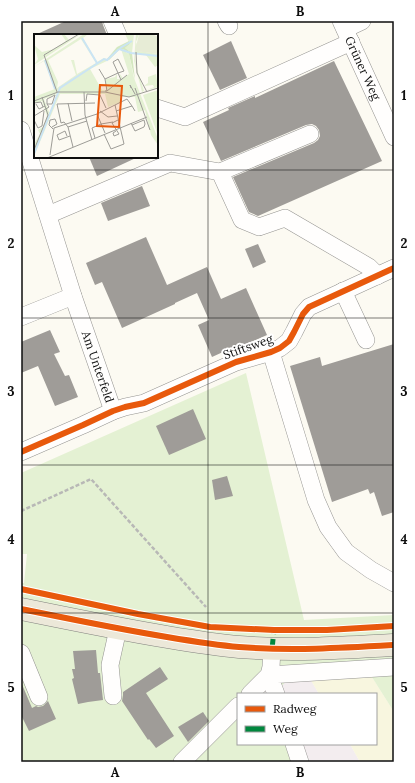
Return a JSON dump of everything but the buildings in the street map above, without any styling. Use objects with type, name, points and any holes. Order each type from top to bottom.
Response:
[{"type":"main road","points":[[21,609],[118,629],[222,645],[272,649],[394,645]]},
{"type":"street","points":[[112,21],[118,34]]},
{"type":"street","points":[[158,108],[185,117],[362,21]]},
{"type":"street","name":"Grüner Weg","points":[[346,31],[394,137]]},
{"type":"street","name":"Am Unterfeld","points":[[21,452],[112,411],[73,296],[48,215],[26,132]]},
{"type":"street","points":[[48,215],[170,163],[220,172],[310,134]]},
{"type":"street","points":[[220,172],[242,220],[259,227],[285,218],[369,267],[377,276]]},
{"type":"street","name":"Stiftsweg","points":[[112,411],[144,403],[236,362],[280,348],[289,341],[303,314],[309,307],[394,268]]},
{"type":"street","points":[[343,291],[366,340]]},
{"type":"street","points":[[21,317],[73,296]]},
{"type":"street","points":[[271,352],[316,500],[328,527],[346,552],[371,570],[394,583]]},
{"type":"street","points":[[113,696],[110,665],[118,629]]},
{"type":"street","points":[[251,693],[269,675],[272,649]]},
{"type":"street","points":[[21,653],[39,697]]},
{"type":"street","points":[[269,675],[394,667]]},
{"type":"street","points":[[269,675],[276,693]]},
{"type":"street","points":[[182,762],[237,707]]},
{"type":"street","points":[[294,745],[300,762]]},
{"type":"path","points":[[21,511],[91,479],[206,607]]},
{"type":"shaded area","points":[[370,674],[394,712],[394,762],[360,762],[351,745],[377,745],[377,693],[318,693],[309,677]]},
{"type":"shaded area","points":[[309,677],[318,693],[262,693],[286,682]]},
{"type":"shaded area","points":[[237,744],[351,745],[360,762],[194,762]]},
{"type":"green space","points":[[246,373],[304,620],[394,615],[394,712],[370,674],[286,682],[280,687],[264,691],[265,693],[237,693],[237,745],[290,745],[295,762],[21,762],[21,583],[24,583],[27,554],[21,554],[21,473]]},
{"type":"marked path","points":[[272,649],[274,630]]},
{"type":"cycle path","points":[[21,452],[113,411],[144,403],[236,362],[280,348],[289,341],[303,314],[309,307],[394,268]]},
{"type":"cycle path","points":[[21,589],[138,614],[210,627],[274,630],[327,630],[394,626]]},
{"type":"cycle path","points":[[21,609],[149,634],[230,646],[297,649],[394,645]]}]
